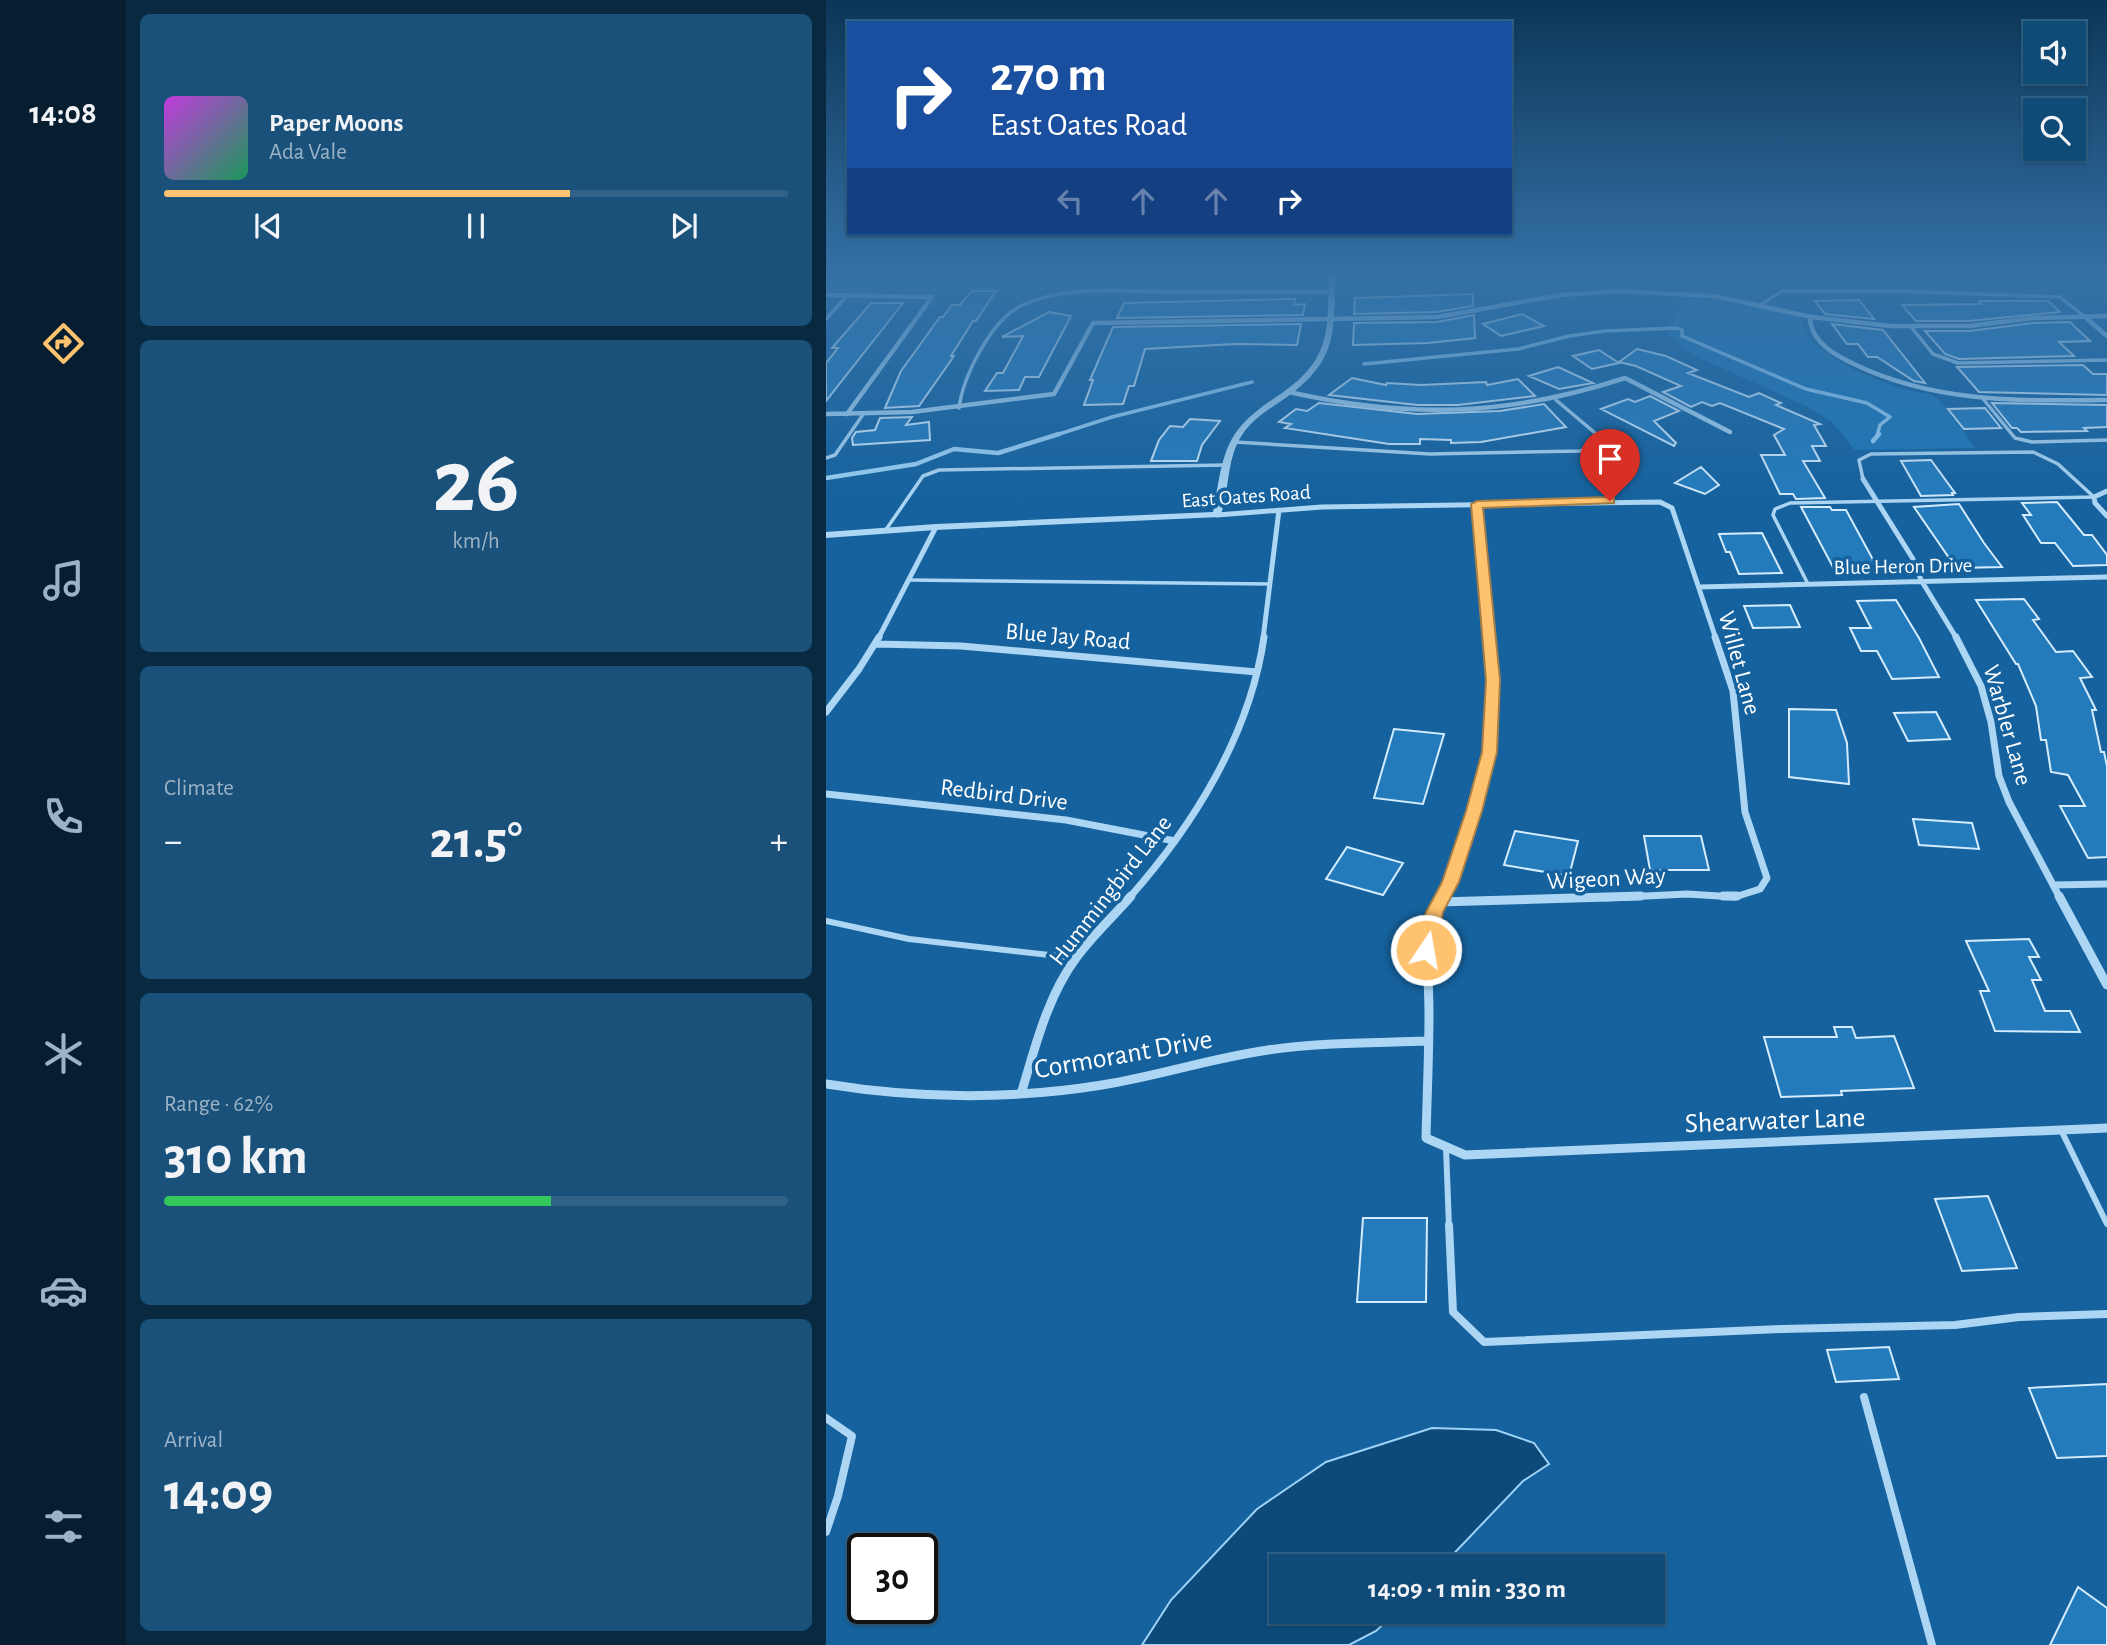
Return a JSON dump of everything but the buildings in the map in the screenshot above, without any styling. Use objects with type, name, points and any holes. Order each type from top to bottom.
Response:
[{"type":"street","points":[[847,414],[892,352]]},
{"type":"street","points":[[826,414],[959,408],[1054,394],[1077,352]]},
{"type":"street","points":[[1217,515],[1235,442],[1253,418],[1307,378],[1325,352]]},
{"type":"street","points":[[1836,352],[1872,373],[1912,388],[1984,400],[2107,400]]},
{"type":"street","points":[[1289,392],[1358,407],[1455,413],[1556,400],[1625,378],[1730,432]]},
{"type":"street","name":"Warbler Lane","points":[[1863,480],[1913,559],[1921,580],[1971,662],[1991,722],[1999,776],[2010,802],[2107,985]]},
{"type":"street","points":[[2107,491],[2094,497],[2095,503],[2107,516]]},
{"type":"street","name":"East Oates Road","points":[[826,535],[936,527],[1183,519],[1279,510],[1636,500],[1668,504]]},
{"type":"street","points":[[1446,1147],[1426,1138],[1426,950],[1434,912],[1450,882],[1490,752],[1493,680],[1477,504]]},
{"type":"street","name":"Willet Lane","points":[[1668,504],[1680,527],[1733,691],[1745,813],[1767,878]]},
{"type":"street","name":"Hummingbird Lane","points":[[1021,1094],[1042,1025],[1056,992],[1076,958],[1153,871],[1194,815],[1226,757],[1240,725],[1257,672],[1279,510]]},
{"type":"street","points":[[826,712],[843,693],[876,644],[936,527]]},
{"type":"street","name":"Blue Heron Drive","points":[[1699,587],[2107,577]]},
{"type":"street","name":"Blue Jay Road","points":[[876,644],[961,646],[1257,672]]},
{"type":"street","name":"Redbird Drive","points":[[826,794],[1066,820],[1175,841]]},
{"type":"street","name":"Wigeon Way","points":[[1439,902],[1687,894],[1735,897],[1760,889],[1767,878]]},
{"type":"street","points":[[2053,885],[2107,884]]},
{"type":"street","name":"Cormorant Drive","points":[[826,1084],[959,1097],[1021,1094],[1102,1085],[1272,1049],[1428,1041]]},
{"type":"street","name":"Shearwater Lane","points":[[1446,1147],[1465,1154],[2107,1128]]},
{"type":"lane","points":[[959,408],[960,388],[982,352]]},
{"type":"lane","points":[[1931,352],[1958,363],[2107,360]]},
{"type":"lane","points":[[1235,442],[1430,454],[1580,451],[1591,450],[1599,444],[1601,438],[1594,430],[1556,400]]},
{"type":"lane","points":[[1984,400],[2015,438],[2032,442],[2107,440]]},
{"type":"lane","points":[[826,458],[835,454],[864,413]]},
{"type":"lane","points":[[1863,480],[1859,460],[1871,454],[2033,452],[2055,459],[2079,487],[2094,497]]},
{"type":"lane","points":[[885,531],[923,476],[939,470],[1228,466]]},
{"type":"lane","points":[[1808,584],[1773,515],[1775,509],[1790,503],[2094,497]]},
{"type":"lane","points":[[910,580],[1269,584]]},
{"type":"lane","points":[[826,922],[909,939],[1076,958]]},
{"type":"lane","points":[[2061,1130],[2107,1224]]},
{"type":"lane","points":[[1446,1147],[1452,1312],[1484,1342],[1782,1329],[1955,1325],[2019,1317],[2107,1314]]},
{"type":"lane","points":[[1864,1397],[1932,1645]]},
{"type":"lane","points":[[826,1418],[852,1436],[838,1496],[826,1532]]},
{"type":"shaded area","points":[[1689,352],[1824,352],[1859,372],[1935,397],[1975,448],[1855,450],[1831,421],[1808,407]]},
{"type":"shaded area","points":[[1432,1428],[1496,1430],[1534,1443],[1549,1464],[1523,1481],[1453,1554],[1269,1554],[1269,1624],[1383,1624],[1376,1631],[1349,1645],[1142,1645],[1171,1600],[1257,1509],[1326,1462]]},
{"type":"waterway","points":[[1364,364],[1490,352]]},
{"type":"waterway","points":[[1719,352],[1806,389],[1867,403],[1890,417],[1880,425],[1877,436]]},
{"type":"waterway","points":[[1053,436],[1112,417],[1252,382]]},
{"type":"waterway","points":[[826,478],[916,464],[954,449],[998,453],[1059,434]]},
{"type":"waterway","points":[[1873,441],[1879,434]]},
{"type":"route","points":[[1426,950],[1434,912],[1450,882],[1490,752],[1493,680],[1477,504],[1610,501]]}]
